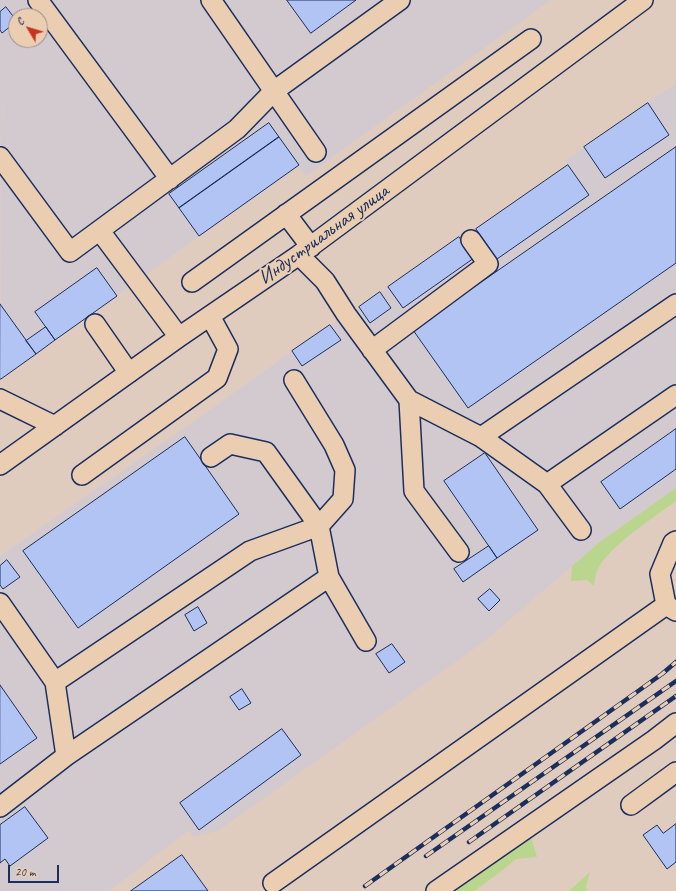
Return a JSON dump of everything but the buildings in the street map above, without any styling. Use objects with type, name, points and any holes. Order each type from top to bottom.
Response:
[{"type":"street","points":[[38,0],[170,179]]},
{"type":"street","points":[[211,0],[316,152]]},
{"type":"street","points":[[0,157],[70,252],[236,130],[274,91],[400,0]]},
{"type":"street","name":"Индустриальная улица","points":[[0,465],[179,337],[305,251],[643,0]]},
{"type":"street","points":[[192,282],[531,39]]},
{"type":"street","points":[[286,214],[305,251],[372,350],[409,400],[481,437],[548,484],[581,530]]},
{"type":"street","points":[[100,231],[179,337]]},
{"type":"street","points":[[372,350],[488,264],[471,240]]},
{"type":"street","points":[[481,437],[676,304]]},
{"type":"street","points":[[82,475],[217,378],[228,350],[210,316]]},
{"type":"street","points":[[95,324],[129,373]]},
{"type":"street","points":[[55,682],[250,550],[319,526],[343,499],[345,470],[334,445],[294,380]]},
{"type":"street","points":[[548,484],[676,395]]},
{"type":"street","points":[[0,399],[55,426]]},
{"type":"street","points":[[409,400],[414,491],[459,552]]},
{"type":"street","points":[[211,457],[230,444],[266,452],[319,526],[329,577],[366,641]]},
{"type":"street","points":[[273,883],[671,608],[660,574],[673,543],[676,541]]},
{"type":"street","points":[[0,807],[66,756],[329,577]]},
{"type":"street","points":[[1,608],[55,682],[66,756]]},
{"type":"street","points":[[436,891],[654,740],[676,723]]},
{"type":"street","points":[[631,805],[676,772]]},
{"type":"shaded area","points":[[0,0],[551,0],[306,176],[298,165],[1,379]]},
{"type":"shaded area","points":[[676,83],[676,488],[601,541],[485,641],[218,831],[193,837],[189,830],[109,891],[0,891],[0,556],[292,351],[359,307],[459,237],[476,229],[497,258],[589,195],[565,161]]},
{"type":"green space","points":[[676,488],[676,501],[632,533],[602,562],[596,573],[594,586],[587,580],[571,581],[572,566],[601,541]]},
{"type":"green space","points":[[531,837],[537,857],[516,859],[474,891],[446,891],[505,851]]},
{"type":"green space","points":[[590,872],[586,887],[587,891],[569,891]]},
{"type":"railway","points":[[365,886],[662,674],[676,662]]},
{"type":"railway","points":[[426,856],[676,681]]},
{"type":"railway","points":[[469,842],[676,696]]}]
